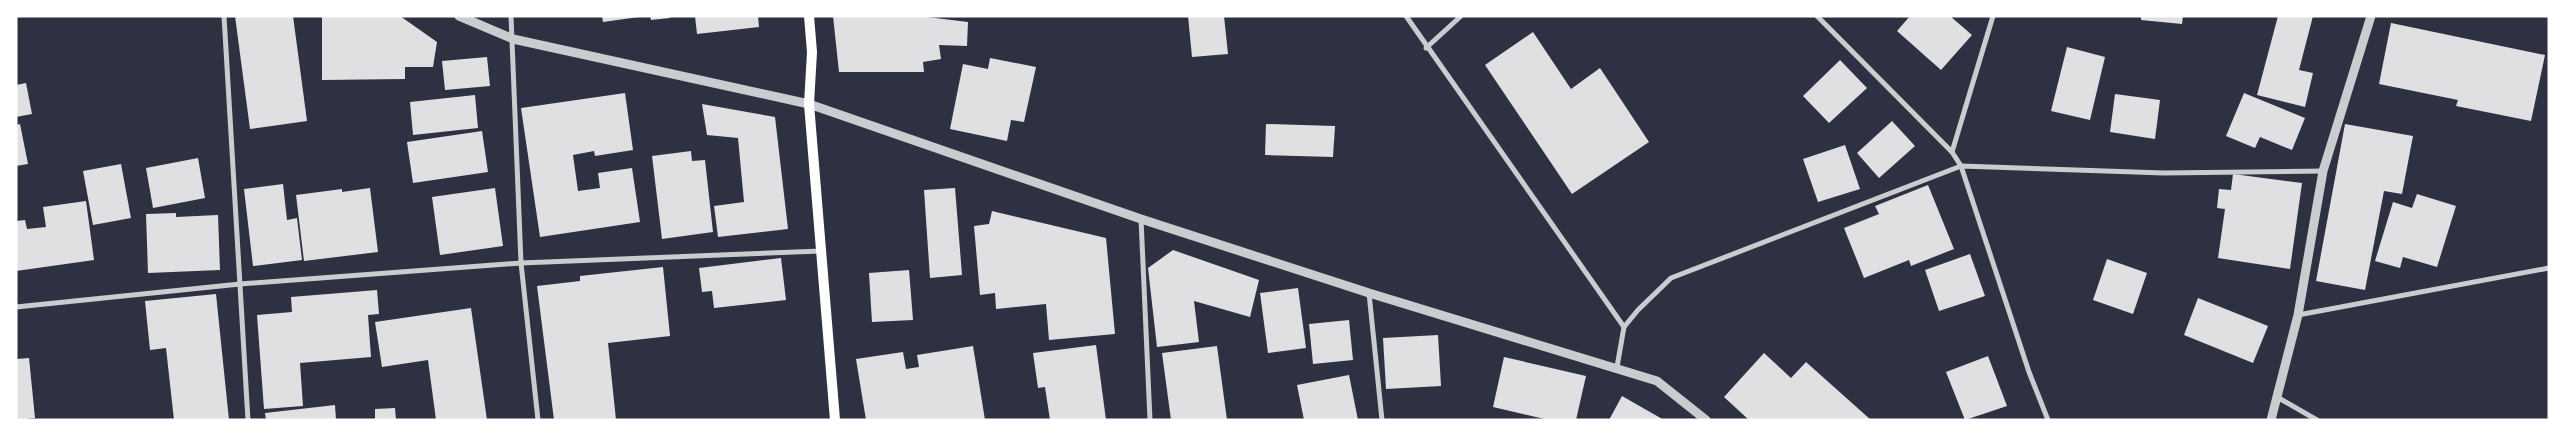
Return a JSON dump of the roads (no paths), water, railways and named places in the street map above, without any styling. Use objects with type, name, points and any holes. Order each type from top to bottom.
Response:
[{"type":"main road","points":[[809,16],[812,52],[809,104],[835,420]]},
{"type":"street","points":[[224,16],[248,420]]},
{"type":"street","points":[[460,16],[513,39],[809,104],[1141,219],[1369,293],[1657,381],[1706,420]]},
{"type":"street","points":[[511,16],[521,263],[538,420]]},
{"type":"street","points":[[1406,16],[1426,48],[1624,326]]},
{"type":"street","points":[[1426,48],[1461,16]]},
{"type":"street","points":[[1817,16],[1952,152],[1961,166],[2048,420]]},
{"type":"street","points":[[1952,152],[1993,16]]},
{"type":"street","points":[[2271,420],[2298,316],[2323,171],[2371,16]]},
{"type":"street","points":[[1617,368],[1624,326],[1671,278],[1961,166],[2164,173],[2323,171]]},
{"type":"street","points":[[1141,219],[1150,420]]},
{"type":"street","points":[[16,307],[240,284],[521,263],[821,251]]},
{"type":"street","points":[[2298,316],[2549,268]]},
{"type":"street","points":[[1369,293],[1382,420]]},
{"type":"street","points":[[2277,397],[2317,420]]}]
